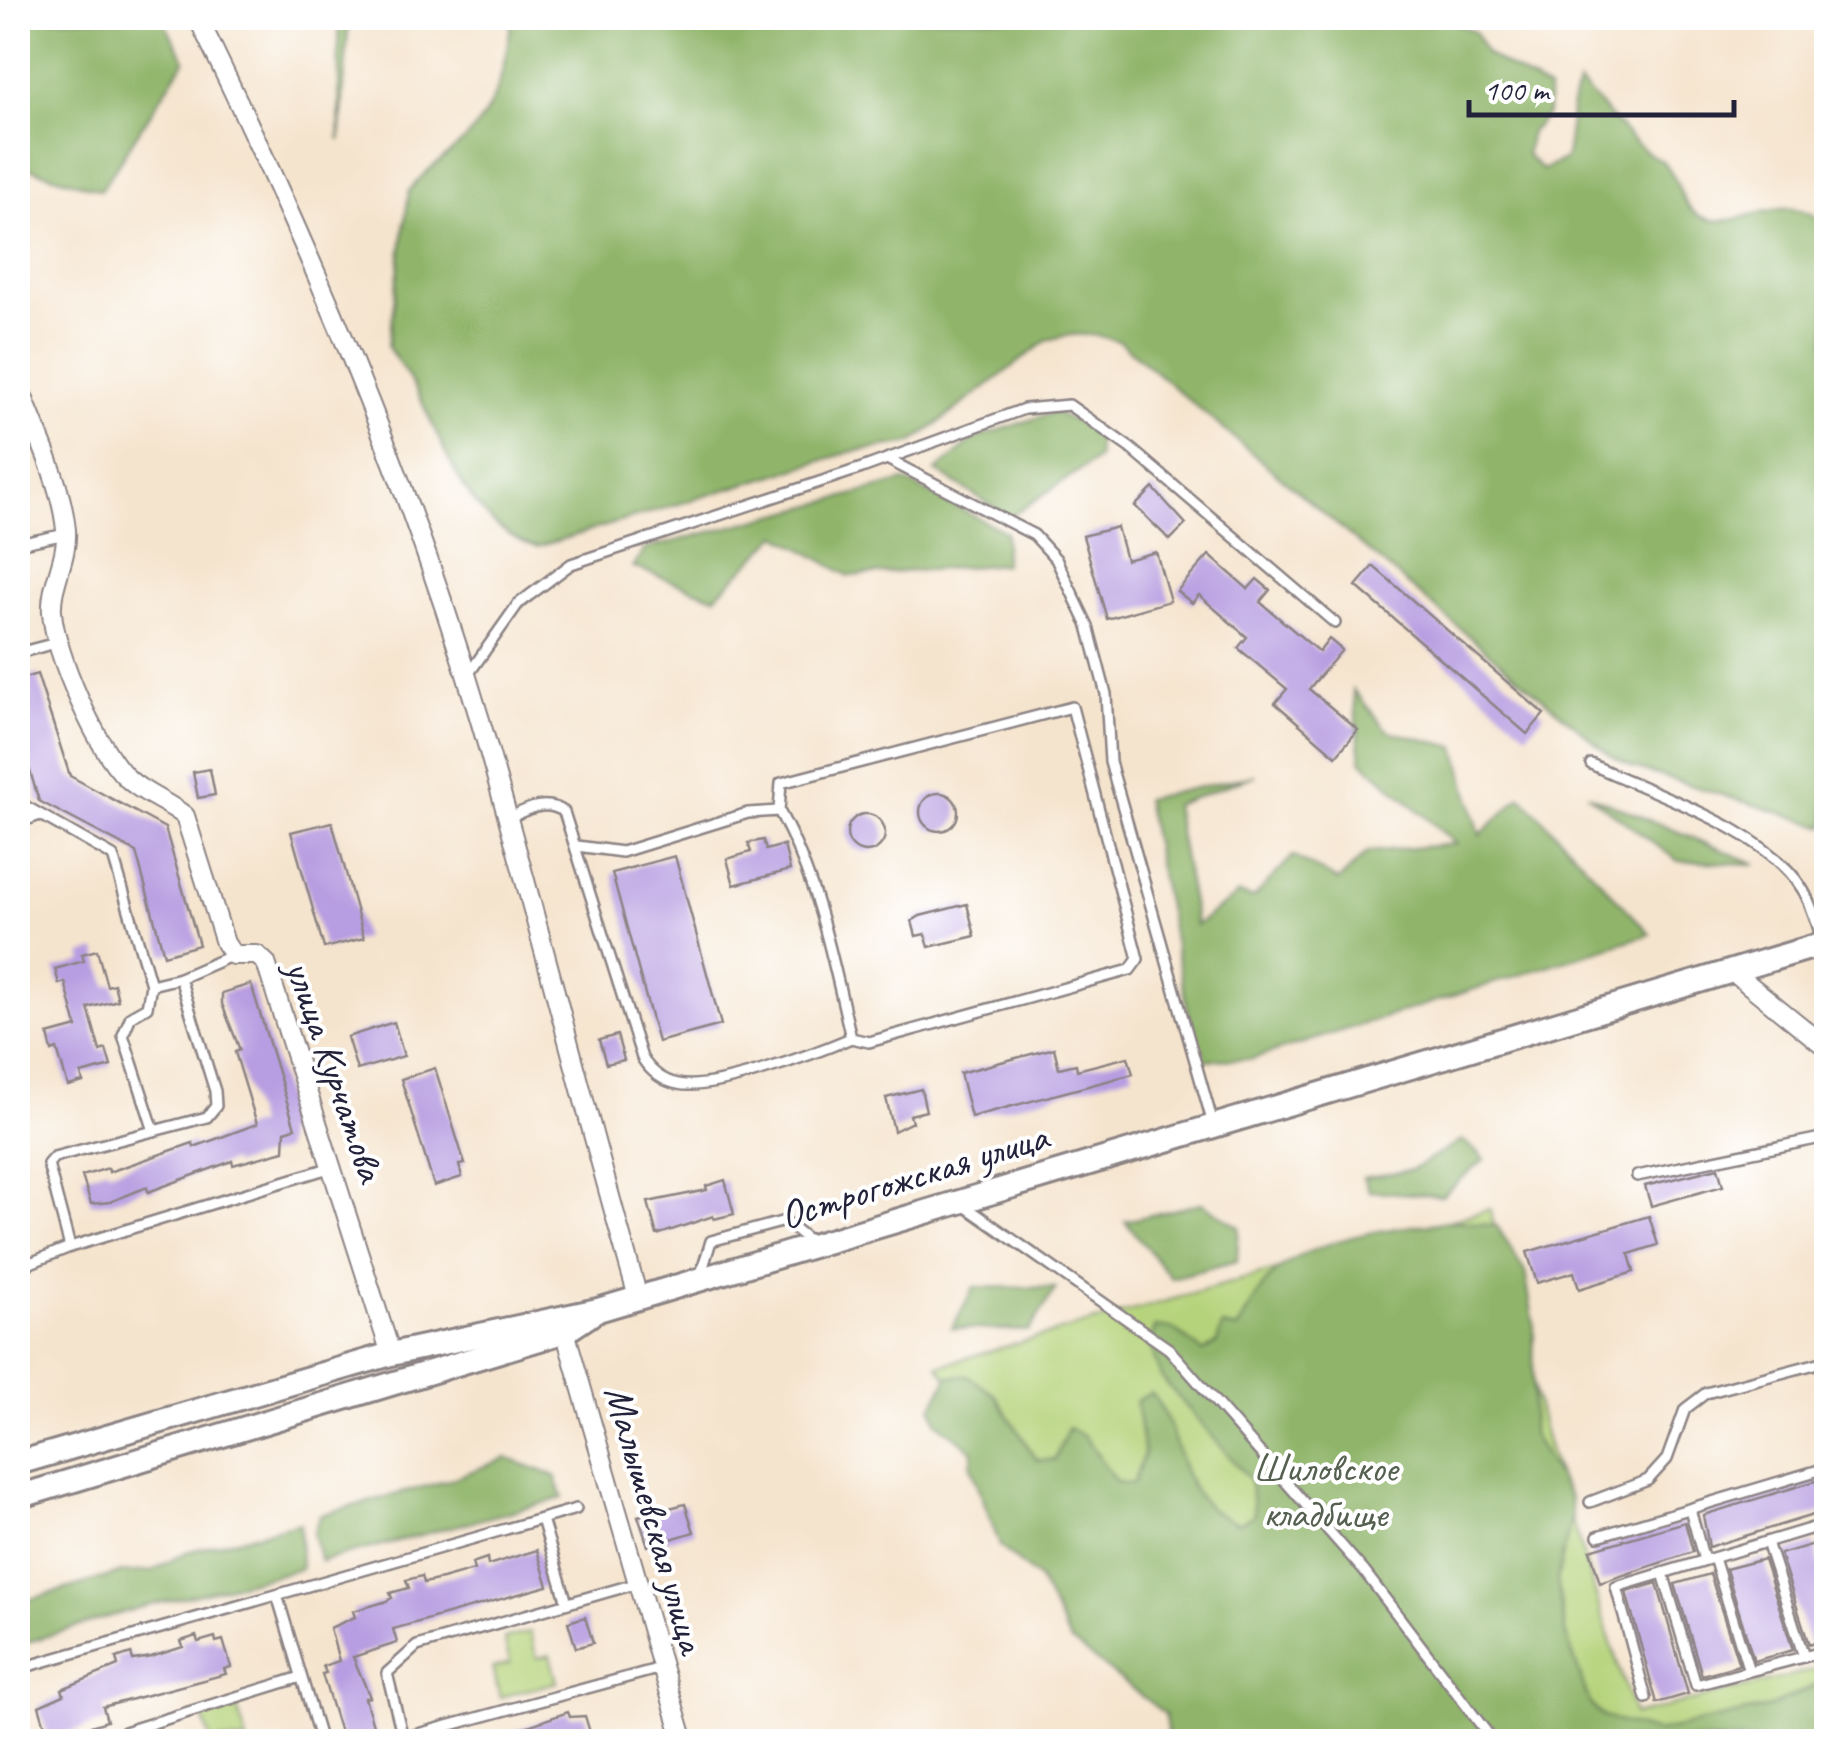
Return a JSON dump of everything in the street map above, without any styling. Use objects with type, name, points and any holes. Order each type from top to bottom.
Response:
[{"type":"street","points":[[198,18],[340,321],[466,678],[638,1297]]},
{"type":"street","name":"улица Курчатова","points":[[18,384],[26,435],[61,498],[65,563],[51,607],[56,642],[108,758],[131,782],[184,816],[225,943],[233,955],[257,955],[266,963],[391,1354]]},
{"type":"street","name":"Острогожская улица","points":[[563,1323],[638,1297],[1825,944]]},
{"type":"street","points":[[1732,971],[1826,1047]]},
{"type":"street","points":[[18,1463],[391,1354],[563,1323]]},
{"type":"street","points":[[18,1497],[563,1323]]},
{"type":"street","name":"Малышевская улица","points":[[563,1323],[635,1584],[684,1742]]},
{"type":"lane","points":[[466,678],[518,604],[571,564],[887,460],[1024,409],[1069,405],[1130,448],[1335,624]]},
{"type":"lane","points":[[887,460],[1034,535],[1056,559],[1088,626],[1106,694],[1110,762],[1213,1126]]},
{"type":"lane","points":[[18,544],[66,534]]},
{"type":"lane","points":[[18,653],[56,642]]},
{"type":"lane","points":[[506,819],[533,806],[555,805],[564,812],[650,1070],[682,1086],[704,1083],[800,1059],[851,1038],[869,1042],[1130,970],[1138,959],[1072,707],[781,784],[779,811],[798,845],[829,942],[851,1038]]},
{"type":"lane","points":[[1590,764],[1714,820],[1770,855],[1803,889],[1825,944]]},
{"type":"lane","points":[[18,802],[113,856],[151,985],[147,1008],[131,1016],[124,1035],[154,1131]]},
{"type":"lane","points":[[576,846],[622,852],[748,814],[779,811]]},
{"type":"lane","points":[[18,823],[40,815]]},
{"type":"lane","points":[[151,985],[180,978],[233,955]]},
{"type":"lane","points":[[70,1248],[47,1174],[48,1164],[54,1158],[207,1117],[216,1106],[215,1091],[180,978]]},
{"type":"lane","points":[[1638,1176],[1826,1137]]},
{"type":"lane","points":[[18,1268],[70,1248],[332,1167]]},
{"type":"lane","points":[[959,1202],[1168,1349],[1364,1571],[1494,1742]]},
{"type":"lane","points":[[699,1279],[711,1241],[785,1221],[814,1245]]},
{"type":"lane","points":[[1590,1502],[1648,1480],[1668,1459],[1685,1408],[1706,1392],[1826,1361]]},
{"type":"lane","points":[[1598,1536],[1826,1468]]},
{"type":"lane","points":[[18,1669],[576,1509]]},
{"type":"lane","points":[[1690,1509],[1749,1672]]},
{"type":"lane","points":[[542,1518],[567,1603]]},
{"type":"lane","points":[[1646,1698],[1614,1594],[1616,1587],[1824,1525],[1826,1543]]},
{"type":"lane","points":[[1767,1542],[1804,1657]]},
{"type":"lane","points":[[1664,1573],[1696,1685],[1826,1651]]},
{"type":"lane","points":[[635,1584],[417,1646],[387,1673],[404,1740],[662,1668]]},
{"type":"lane","points":[[277,1594],[321,1742]]},
{"type":"lane","points":[[116,1742],[124,1732],[302,1677]]},
{"type":"green space","points":[[18,18],[162,18],[185,60],[101,190],[18,165]]},
{"type":"green space","points":[[338,18],[349,18],[340,141]]},
{"type":"green space","points":[[512,18],[1444,18],[1475,32],[1486,54],[1548,90],[1548,113],[1531,132],[1526,154],[1542,170],[1565,159],[1572,102],[1579,83],[1635,142],[1663,162],[1688,206],[1702,217],[1732,220],[1779,209],[1810,214],[1826,225],[1826,827],[1634,768],[1610,755],[1119,341],[1109,338],[1073,335],[1046,341],[912,443],[850,452],[537,547],[514,538],[495,524],[465,488],[417,393],[388,347],[409,191],[466,138],[487,112],[503,67]]},
{"type":"green space","points":[[1054,412],[1097,431],[1098,458],[1010,517],[936,471],[975,438]]},
{"type":"green space","points":[[905,481],[1006,532],[1004,564],[849,576],[778,535],[715,597],[633,567],[645,549]]},
{"type":"green space","points":[[1353,690],[1388,731],[1456,747],[1480,835],[1521,796],[1650,934],[1252,1059],[1198,1060],[1145,799],[1255,775],[1174,805],[1196,925],[1238,894],[1253,898],[1293,856],[1338,881],[1368,852],[1456,844],[1361,760]]},
{"type":"green space","points":[[1587,794],[1756,864],[1678,861]]},
{"type":"green space","points":[[1462,1140],[1485,1159],[1442,1196],[1369,1191],[1363,1178],[1412,1170]]},
{"type":"green space","points":[[1202,1203],[1239,1227],[1237,1261],[1171,1278],[1125,1221]]},
{"type":"green space","name":"Шиловское кладбище","points":[[1490,1209],[1546,1439],[1634,1715],[1826,1667],[1826,1741],[1238,1741],[938,1366]]},
{"type":"green space","name":"Шиловское кладбище","points":[[1459,1221],[1497,1226],[1525,1272],[1534,1324],[1532,1434],[1570,1498],[1572,1516],[1557,1579],[1565,1632],[1590,1704],[1603,1717],[1657,1732],[1770,1707],[1826,1680],[1826,1741],[1168,1741],[1165,1714],[1070,1641],[1039,1580],[1000,1546],[971,1466],[973,1451],[937,1422],[932,1407],[948,1377],[967,1375],[995,1395],[1037,1460],[1055,1460],[1068,1428],[1085,1437],[1116,1482],[1133,1484],[1144,1453],[1136,1401],[1151,1393],[1163,1411],[1183,1467],[1201,1500],[1239,1523],[1254,1515],[1250,1480],[1161,1377],[1150,1345],[1155,1327],[1173,1329],[1203,1352],[1217,1343],[1222,1326],[1237,1329],[1266,1282],[1297,1258],[1365,1234]]},
{"type":"green space","points":[[974,1287],[1056,1288],[1029,1331],[952,1328]]},
{"type":"green space","points":[[506,1458],[555,1476],[563,1498],[321,1561],[313,1534],[320,1515],[449,1480]]},
{"type":"green space","points":[[300,1523],[301,1569],[138,1608],[18,1645],[18,1603],[120,1573],[152,1571],[186,1552]]},
{"type":"green space","points":[[530,1632],[537,1658],[550,1655],[557,1682],[500,1697],[492,1668],[510,1663],[504,1639]]},
{"type":"green space","points":[[237,1707],[247,1741],[211,1741],[203,1717]]},
{"type":"building","points":[[1153,488],[1186,524],[1170,540],[1135,506]]},
{"type":"building","points":[[1117,527],[1126,560],[1156,552],[1170,601],[1107,619],[1083,536]]},
{"type":"building","points":[[1209,555],[1248,589],[1257,579],[1270,590],[1260,602],[1319,652],[1329,639],[1342,650],[1309,689],[1358,730],[1336,756],[1275,703],[1287,689],[1238,648],[1247,637],[1199,595],[1192,603],[1177,591]]},
{"type":"building","points":[[1373,566],[1544,714],[1527,734],[1356,586]]},
{"type":"building","points":[[37,674],[70,776],[165,828],[199,945],[164,955],[136,852],[39,801],[18,731],[18,680]]},
{"type":"building","points":[[210,769],[215,795],[198,798],[193,772]]},
{"type":"building","points":[[939,793],[953,798],[958,812],[953,826],[939,831],[925,826],[920,812],[925,798]]},
{"type":"building","points":[[866,814],[880,819],[885,833],[880,847],[866,852],[852,847],[847,833],[852,819]]},
{"type":"building","points":[[332,822],[364,938],[324,948],[291,832]]},
{"type":"building","points":[[763,840],[766,850],[784,845],[790,870],[734,885],[727,859],[751,852],[748,843]]},
{"type":"building","points":[[675,856],[721,1025],[658,1042],[612,873]]},
{"type":"building","points":[[967,904],[975,936],[929,947],[925,934],[916,936],[912,921]]},
{"type":"building","points":[[97,950],[107,986],[114,984],[118,1000],[88,1008],[100,1051],[106,1049],[111,1066],[81,1074],[83,1082],[68,1086],[57,1049],[52,1051],[48,1035],[77,1027],[65,982],[59,984],[55,969],[84,961],[82,954]]},
{"type":"building","points":[[251,984],[295,1128],[285,1131],[284,1151],[233,1165],[232,1161],[148,1192],[147,1187],[110,1202],[91,1204],[82,1176],[108,1168],[109,1172],[193,1143],[194,1147],[257,1124],[235,1052],[240,1050],[222,1004],[222,993]]},
{"type":"building","points":[[394,1022],[404,1056],[357,1070],[347,1037]]},
{"type":"building","points":[[617,1035],[624,1060],[606,1064],[599,1040]]},
{"type":"building","points":[[1054,1048],[1059,1068],[1076,1064],[1077,1070],[1128,1057],[1133,1074],[971,1117],[960,1073]]},
{"type":"building","points":[[435,1068],[465,1164],[459,1165],[462,1177],[434,1186],[401,1079]]},
{"type":"building","points":[[921,1089],[926,1111],[910,1115],[912,1122],[894,1131],[886,1098]]},
{"type":"building","points":[[1718,1168],[1723,1186],[1651,1206],[1645,1186]]},
{"type":"building","points":[[725,1180],[734,1214],[714,1219],[713,1216],[657,1235],[648,1202],[707,1190],[706,1186]]},
{"type":"building","points":[[1649,1216],[1658,1245],[1629,1254],[1634,1272],[1579,1289],[1574,1272],[1537,1283],[1527,1252]]},
{"type":"building","points":[[1826,1478],[1826,1511],[1709,1547],[1703,1515]]},
{"type":"building","points":[[685,1504],[694,1532],[648,1546],[638,1516]]},
{"type":"building","points":[[1685,1522],[1693,1552],[1600,1583],[1590,1550]]},
{"type":"building","points":[[1814,1544],[1826,1583],[1826,1639],[1809,1645],[1780,1554]]},
{"type":"building","points":[[537,1550],[548,1586],[393,1629],[397,1643],[353,1657],[370,1697],[365,1698],[378,1742],[343,1742],[322,1674],[326,1673],[323,1666],[339,1661],[330,1628],[355,1617],[353,1611],[384,1602],[392,1598],[390,1593],[409,1588],[406,1580],[422,1576],[424,1583],[442,1579],[474,1570],[472,1563],[487,1558],[488,1565]]},
{"type":"building","points":[[1764,1559],[1793,1650],[1754,1661],[1726,1569]]},
{"type":"building","points":[[1710,1574],[1739,1665],[1702,1675],[1675,1584]]},
{"type":"building","points":[[1657,1583],[1688,1694],[1657,1703],[1626,1592]]},
{"type":"building","points":[[585,1617],[593,1643],[576,1648],[568,1622]]},
{"type":"building","points":[[196,1636],[198,1642],[215,1637],[216,1642],[223,1640],[231,1667],[224,1669],[226,1674],[103,1707],[107,1721],[49,1739],[39,1706],[64,1695],[62,1689],[118,1666],[116,1658],[131,1653],[133,1660],[151,1657],[183,1647],[181,1641]]},
{"type":"building","points":[[568,1712],[570,1717],[585,1716],[593,1742],[482,1742]]}]
